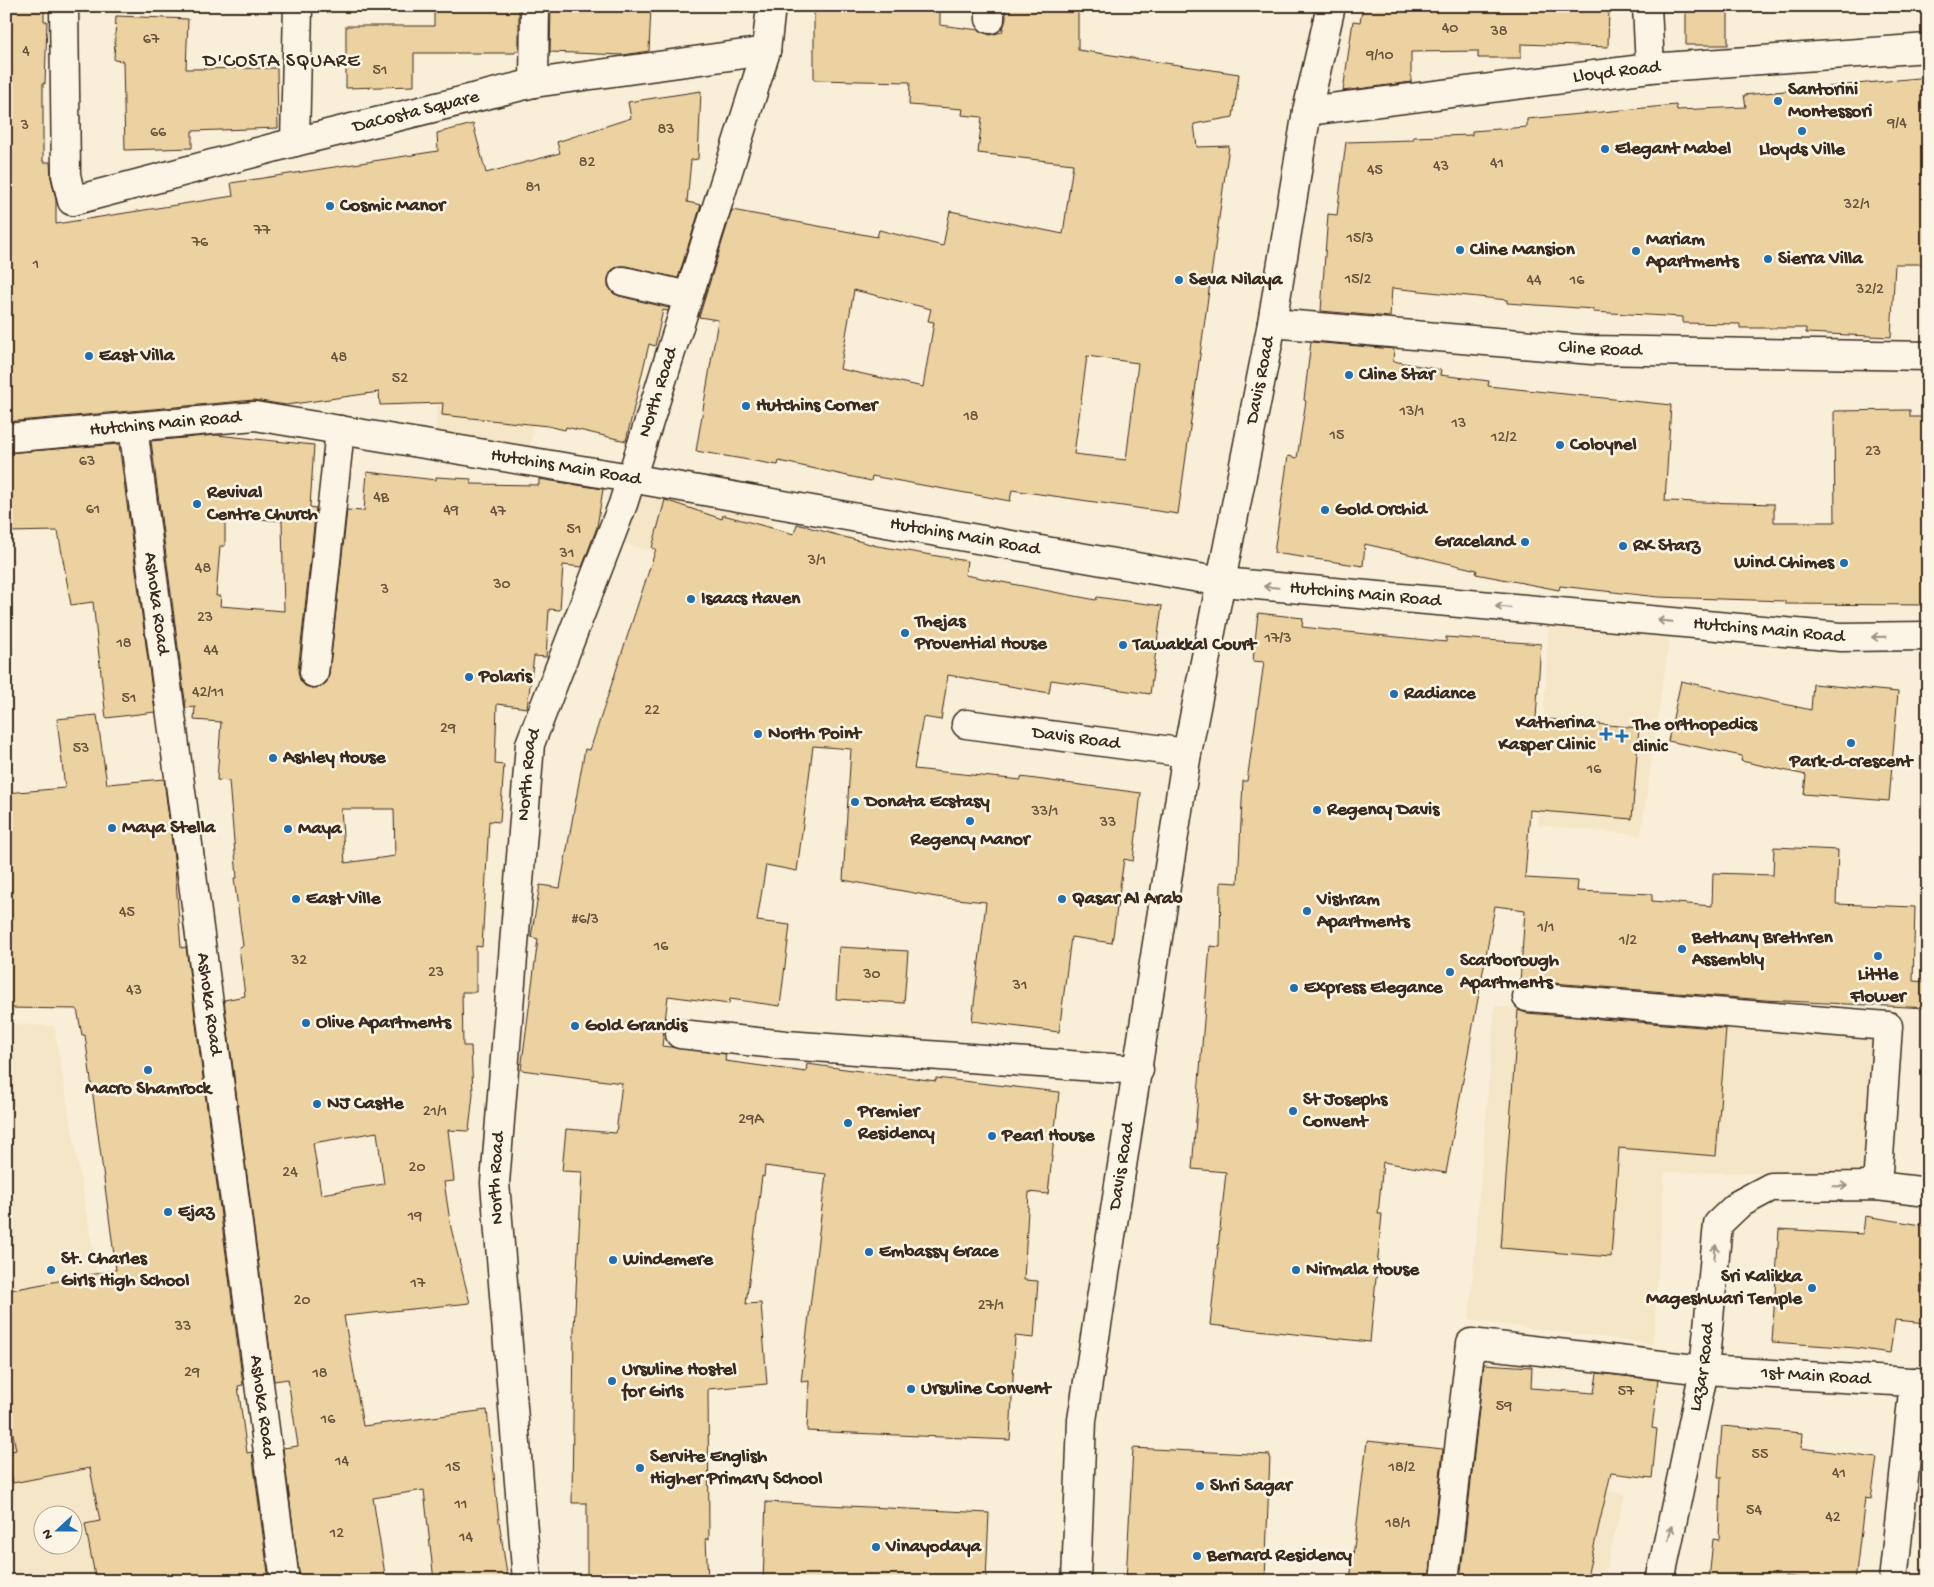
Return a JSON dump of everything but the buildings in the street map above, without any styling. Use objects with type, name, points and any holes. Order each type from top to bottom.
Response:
[{"type":"street","name":"DaCosta Square","points":[[64,6],[66,175],[72,201],[295,142],[534,83],[766,51]]},
{"type":"street","points":[[295,142],[298,6]]},
{"type":"street","points":[[534,83],[535,6]]},
{"type":"street","name":"North Road","points":[[527,1581],[495,1183],[530,744],[619,512],[766,51],[771,6]]},
{"type":"street","name":"Davis Road","points":[[1076,1581],[1082,1420],[1139,1070],[1187,753],[1272,323],[1307,111],[1331,6]]},
{"type":"street","points":[[1647,6],[1650,68]]},
{"type":"street","name":"Lloyd Road","points":[[1307,111],[1650,68],[1928,48]]},
{"type":"street","points":[[623,281],[688,296]]},
{"type":"street","name":"Cline Road","points":[[1272,323],[1592,350],[1928,356]]},
{"type":"street","name":"Hutchins Main Road","points":[[6,438],[255,416],[630,478],[1222,582],[1841,637],[1928,636]]},
{"type":"street","name":"Ashoka Road","points":[[133,427],[285,1581]]},
{"type":"street","points":[[314,672],[340,430]]},
{"type":"street","name":"Davis Road","points":[[966,724],[1187,753]]},
{"type":"street","points":[[1527,997],[1888,1026],[1876,1186]]},
{"type":"street","points":[[680,1034],[786,1044],[1139,1070]]},
{"type":"street","name":"Lazar Road","points":[[1660,1581],[1704,1370],[1718,1224],[1739,1204],[1771,1187],[1876,1186],[1928,1192]]},
{"type":"street","name":"1st Main Road","points":[[1444,1581],[1471,1343],[1704,1370],[1921,1382]]},
{"type":"street","points":[[1893,1581],[1921,1382]]},
{"type":"shaded area","points":[[444,340],[541,382],[529,454],[434,440]]},
{"type":"shaded area","points":[[639,487],[775,512],[758,578],[617,542]]},
{"type":"shaded area","points":[[1549,621],[1670,632],[1641,835],[1538,825]]},
{"type":"shaded area","points":[[1495,1006],[1876,1034],[1867,1175],[1665,1172],[1653,1344],[1469,1320]]},
{"type":"shaded area","name":"St. Charles Girls High School","points":[[6,1024],[54,1026],[150,1581],[6,1581]]},
{"type":"shaded area","points":[[1558,1482],[1625,1494],[1603,1581],[1539,1581]]},
{"type":"place","name":"Santorini Montessori","points":[[1778,101]]},
{"type":"place","name":"Lloyds Ville","points":[[1802,131]]},
{"type":"place","name":"Elegant Mabel","points":[[1605,149]]},
{"type":"place","name":"Cosmic Manor","points":[[330,206]]},
{"type":"place","name":"Cline Mansion","points":[[1460,250]]},
{"type":"place","name":"Mariam Apartments","points":[[1636,251]]},
{"type":"place","name":"Sierra Villa","points":[[1768,259]]},
{"type":"place","name":"Seva Nilaya","points":[[1179,280]]},
{"type":"place","name":"East Villa","points":[[89,356]]},
{"type":"place","name":"Cline Star","points":[[1349,375]]},
{"type":"place","name":"Hutchins Corner","points":[[746,406]]},
{"type":"place","name":"Coloynel","points":[[1560,445]]},
{"type":"place","name":"Revival Centre Church","points":[[197,504]]},
{"type":"place","name":"Gold Orchid","points":[[1325,510]]},
{"type":"place","name":"Graceland","points":[[1525,542]]},
{"type":"place","name":"RK Starz","points":[[1623,546]]},
{"type":"place","name":"Wind Chimes","points":[[1844,563]]},
{"type":"place","name":"Isaacs Haven","points":[[691,599]]},
{"type":"place","name":"Thejas Provential House","points":[[905,633]]},
{"type":"place","name":"Tawakkal Court","points":[[1123,645]]},
{"type":"place","name":"Polaris","points":[[469,677]]},
{"type":"place","name":"Radiance","points":[[1394,694]]},
{"type":"place","name":"North Point","points":[[758,734]]},
{"type":"place","name":"Katherina Kasper Clinic","points":[[1606,734]]},
{"type":"place","name":"The orthopedics clinic","points":[[1622,736]]},
{"type":"place","name":"Park-d-crescent","points":[[1851,743]]},
{"type":"place","name":"Ashley House","points":[[273,758]]},
{"type":"place","name":"Donata Ecstasy","points":[[855,802]]},
{"type":"place","name":"Regency Davis","points":[[1317,810]]},
{"type":"place","name":"Regency Manor","points":[[970,821]]},
{"type":"place","name":"Maya Stella","points":[[112,828]]},
{"type":"place","name":"Maya","points":[[288,829]]},
{"type":"place","name":"East Ville","points":[[296,899]]},
{"type":"place","name":"Qasar Al Arab","points":[[1062,899]]},
{"type":"place","name":"Vishram Apartments","points":[[1307,911]]},
{"type":"place","name":"Bethany Brethren Assembly","points":[[1682,949]]},
{"type":"place","name":"Little Flower","points":[[1878,956]]},
{"type":"place","name":"Scarborough Apartments","points":[[1450,972]]},
{"type":"place","name":"Express Elegance","points":[[1294,988]]},
{"type":"place","name":"Olive Apartments","points":[[306,1023]]},
{"type":"place","name":"Gold Grandis","points":[[575,1026]]},
{"type":"place","name":"Macro Shamrock","points":[[148,1070]]},
{"type":"place","name":"NJ Castle","points":[[317,1104]]},
{"type":"place","name":"St Josephs Convent","points":[[1293,1111]]},
{"type":"place","name":"Premier Residency","points":[[848,1123]]},
{"type":"place","name":"Pearl House","points":[[992,1136]]},
{"type":"place","name":"Ejaz","points":[[168,1212]]},
{"type":"place","name":"Embassy Grace","points":[[869,1252]]},
{"type":"place","name":"Windemere","points":[[613,1260]]},
{"type":"place","name":"St. Charles Girls High School","points":[[51,1270]]},
{"type":"place","name":"Nirmala House","points":[[1296,1270]]},
{"type":"place","name":"Sri Kalikka Mageshwari Temple","points":[[1812,1288]]},
{"type":"place","name":"Ursuline Hostel for Girls","points":[[612,1381]]},
{"type":"place","name":"Ursuline Convent","points":[[911,1389]]},
{"type":"place","name":"Servite English Higher Primary School","points":[[640,1468]]},
{"type":"place","name":"Shri Sagar","points":[[1200,1486]]},
{"type":"place","name":"Vinayodaya","points":[[876,1547]]},
{"type":"place","name":"Bernard Residency","points":[[1197,1556]]},
{"type":"district","name":"D'COSTA SQUARE","points":[[282,62]]}]
